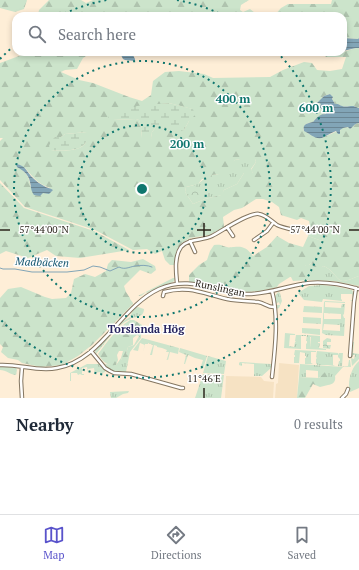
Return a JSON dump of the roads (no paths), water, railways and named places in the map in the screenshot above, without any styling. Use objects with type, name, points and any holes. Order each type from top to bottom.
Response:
[{"type":"street","points":[[177,283],[177,256],[180,249],[184,245],[190,241],[207,238],[251,214],[263,215],[280,227],[297,231]]},
{"type":"street","points":[[254,240],[266,231],[273,223]]},
{"type":"street","points":[[227,227],[233,236]]},
{"type":"street","points":[[190,241],[195,252]]},
{"type":"street","points":[[0,365],[48,370],[63,367],[77,361],[91,351],[141,300],[160,288],[177,283],[193,284],[243,294],[251,294],[316,282],[358,288],[354,302],[350,356]]},
{"type":"street","name":"Runslingan","points":[[163,296],[164,292],[167,291],[188,289],[226,299],[260,303],[267,306],[276,307]]},
{"type":"street","points":[[272,290],[276,307],[272,377]]},
{"type":"street","points":[[354,302],[358,304]]},
{"type":"street","points":[[91,351],[110,372],[130,374],[183,388]]},
{"type":"street","points":[[22,367],[22,398]]},
{"type":"street","points":[[342,398],[348,389]]},
{"type":"water","points":[[347,38],[359,38],[359,48],[347,50]]},
{"type":"water","points":[[122,56],[134,56],[135,61],[125,60]]},
{"type":"water","points":[[330,94],[333,97],[332,99],[335,104],[359,108],[359,123],[355,124],[350,129],[348,127],[343,128],[340,130],[340,134],[336,131],[321,138],[316,138],[304,131],[304,127],[306,124],[313,122],[320,115],[326,114],[324,110],[318,107],[321,105],[320,103],[317,103],[324,96]]},
{"type":"water","points":[[16,164],[22,166],[35,180],[45,187],[53,190],[49,194],[43,193],[40,196],[34,195],[27,175],[17,167]]},
{"type":"waterway","name":"Madbäcken","points":[[0,268],[32,272],[67,272],[84,270],[93,266],[110,271],[119,267],[125,268],[142,265],[152,267]]},
{"type":"district","name":"Torslanda Hög","points":[[146,329]]}]
